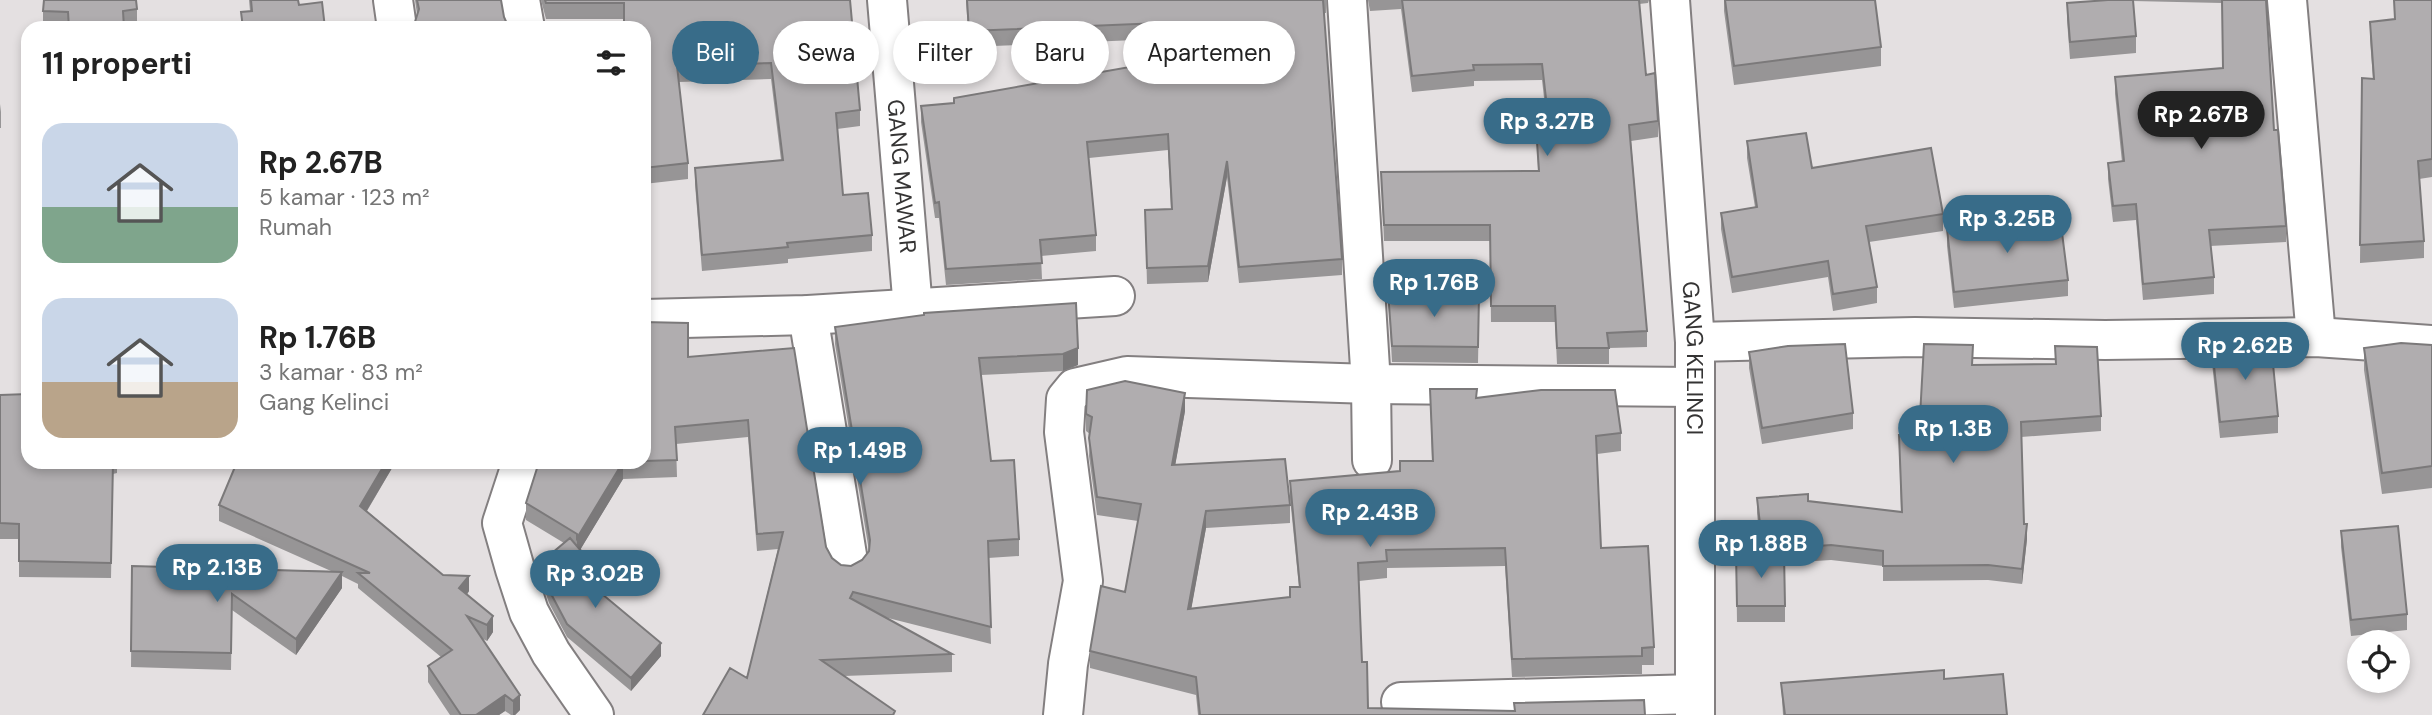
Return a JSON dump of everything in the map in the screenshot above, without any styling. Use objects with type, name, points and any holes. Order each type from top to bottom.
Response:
[{"type":"street","points":[[393,0],[396,21]]},
{"type":"street","points":[[520,0],[524,21]]},
{"type":"street","name":"GANG MAWAR","points":[[887,0],[913,309]]},
{"type":"street","points":[[1347,0],[1371,384],[1372,460]]},
{"type":"street","name":"GANG KELINCI","points":[[1670,0],[1696,342],[1695,704]]},
{"type":"street","points":[[2287,0],[2316,337]]},
{"type":"street","points":[[651,319],[808,315],[1115,296]]},
{"type":"street","points":[[808,315],[848,561]]},
{"type":"street","points":[[1696,342],[1915,337],[2105,340],[2316,337],[2432,345]]},
{"type":"street","points":[[1063,715],[1068,664],[1083,580],[1064,432],[1066,399],[1075,388],[1127,376],[1371,384],[1695,387]]},
{"type":"street","points":[[520,469],[502,523],[515,569],[529,612],[551,653],[594,715]]},
{"type":"street","points":[[1401,702],[1695,704]]},
{"type":"building","points":[[44,0],[136,0],[137,9],[123,11],[124,21],[69,21],[68,12],[43,11]]},
{"type":"building","points":[[251,0],[298,0],[299,5],[322,2],[324,21],[242,21],[241,12],[252,11]]},
{"type":"building","points":[[417,0],[501,0],[506,21],[415,21],[419,9]]},
{"type":"building","points":[[545,0],[850,0],[852,21],[773,21],[773,79],[771,63],[759,63],[759,21],[672,21],[672,84],[679,84],[688,163],[651,167],[651,21],[624,21],[624,3],[546,3]]},
{"type":"building","points":[[967,0],[1323,0],[1342,259],[1239,267],[1227,161],[1208,266],[1147,268],[1145,210],[1172,209],[1168,134],[1087,142],[1096,235],[1040,240],[1042,263],[946,269],[939,202],[935,203],[921,106],[954,103],[954,98],[1034,84],[1109,84],[1109,71],[1123,68],[1123,84],[1295,84],[1295,21],[1123,21],[1123,25],[1109,25],[1109,21],[1011,21],[1011,29],[997,30],[997,21],[968,21]]},
{"type":"building","points":[[1402,0],[1639,0],[1646,75],[1655,73],[1658,121],[1629,125],[1647,331],[1607,333],[1609,348],[1557,348],[1555,306],[1491,306],[1490,225],[1384,225],[1381,172],[1539,171],[1537,142],[1551,142],[1542,64],[1473,65],[1474,70],[1412,76]]},
{"type":"building","points":[[1725,0],[1875,0],[1881,47],[1734,66]]},
{"type":"building","points":[[2133,0],[2136,36],[2070,42],[2067,3]]},
{"type":"building","points":[[2222,0],[2266,0],[2274,130],[2278,130],[2286,226],[2209,230],[2214,277],[2143,284],[2136,204],[2113,206],[2108,163],[2124,161],[2115,77],[2223,68]]},
{"type":"building","points":[[2394,0],[2432,0],[2432,159],[2418,161],[2424,241],[2360,245],[2362,78],[2374,79],[2370,22],[2395,19]]},
{"type":"building","points":[[774,84],[858,84],[860,110],[836,113],[843,195],[868,193],[872,235],[787,243],[788,247],[702,255],[695,168],[783,160]]},
{"type":"building","points":[[1806,133],[1812,168],[1931,148],[1943,214],[1866,226],[1877,287],[1833,294],[1828,261],[1732,277],[1721,213],[1757,207],[1747,141]]},
{"type":"building","points":[[2060,217],[2068,280],[1954,292],[1947,229]]},
{"type":"building","points":[[1388,291],[1479,295],[1478,347],[1392,346]]},
{"type":"building","points":[[1076,303],[1078,348],[1063,354],[979,358],[991,461],[1014,460],[1019,539],[988,541],[991,627],[853,592],[850,598],[952,654],[821,660],[895,711],[893,715],[703,715],[730,668],[747,678],[783,532],[757,534],[748,420],[675,427],[677,460],[651,461],[651,322],[688,323],[688,357],[794,348],[826,547],[832,558],[841,565],[851,566],[862,560],[869,551],[870,540],[835,327],[924,313]]},
{"type":"building","points":[[2271,343],[2278,416],[2220,422],[2212,347]]},
{"type":"building","points":[[2401,343],[2432,345],[2432,466],[2382,473],[2364,348]]},
{"type":"building","points":[[1845,344],[1853,413],[1762,428],[1749,352],[1788,346]]},
{"type":"building","points":[[1924,344],[1973,345],[1972,365],[2056,364],[2055,346],[2097,347],[2101,416],[2021,422],[2024,524],[2027,524],[2022,569],[1988,565],[1883,566],[1883,551],[1831,545],[1763,550],[1757,498],[1808,494],[1808,501],[1902,512],[1899,435],[1919,435]]},
{"type":"building","points":[[1125,381],[1185,393],[1172,465],[1285,459],[1290,505],[1206,511],[1188,609],[1290,597],[1290,587],[1300,587],[1290,481],[1400,471],[1400,461],[1433,461],[1430,389],[1477,389],[1476,398],[1541,390],[1615,390],[1621,433],[1596,436],[1601,548],[1648,546],[1654,647],[1642,648],[1642,656],[1512,659],[1505,548],[1386,550],[1387,561],[1358,563],[1362,662],[1367,662],[1368,708],[1515,711],[1514,703],[1644,700],[1645,715],[1200,715],[1196,677],[1090,651],[1101,586],[1125,592],[1141,504],[1097,497],[1089,438],[1092,417],[1086,414],[1087,390]]},
{"type":"building","points":[[21,394],[21,469],[113,469],[111,563],[19,561],[19,524],[0,523],[0,395]]},
{"type":"building","points":[[234,469],[382,469],[360,506],[443,575],[469,576],[459,588],[493,616],[487,625],[467,616],[520,695],[513,701],[505,695],[476,715],[461,715],[428,666],[452,650],[358,573],[370,573],[219,505]]},
{"type":"building","points":[[537,469],[619,469],[577,538],[577,534],[526,503]]},
{"type":"building","points":[[2398,526],[2407,614],[2351,620],[2341,531]]},
{"type":"building","points":[[570,538],[601,574],[590,584],[661,643],[631,678],[567,624],[549,590],[540,563]]},
{"type":"building","points":[[1736,553],[1784,553],[1785,606],[1737,606]]},
{"type":"building","points":[[132,566],[342,572],[296,639],[232,594],[231,653],[131,651]]},
{"type":"building","points":[[1944,670],[1944,679],[2003,674],[2007,715],[1785,715],[1781,683]]}]
